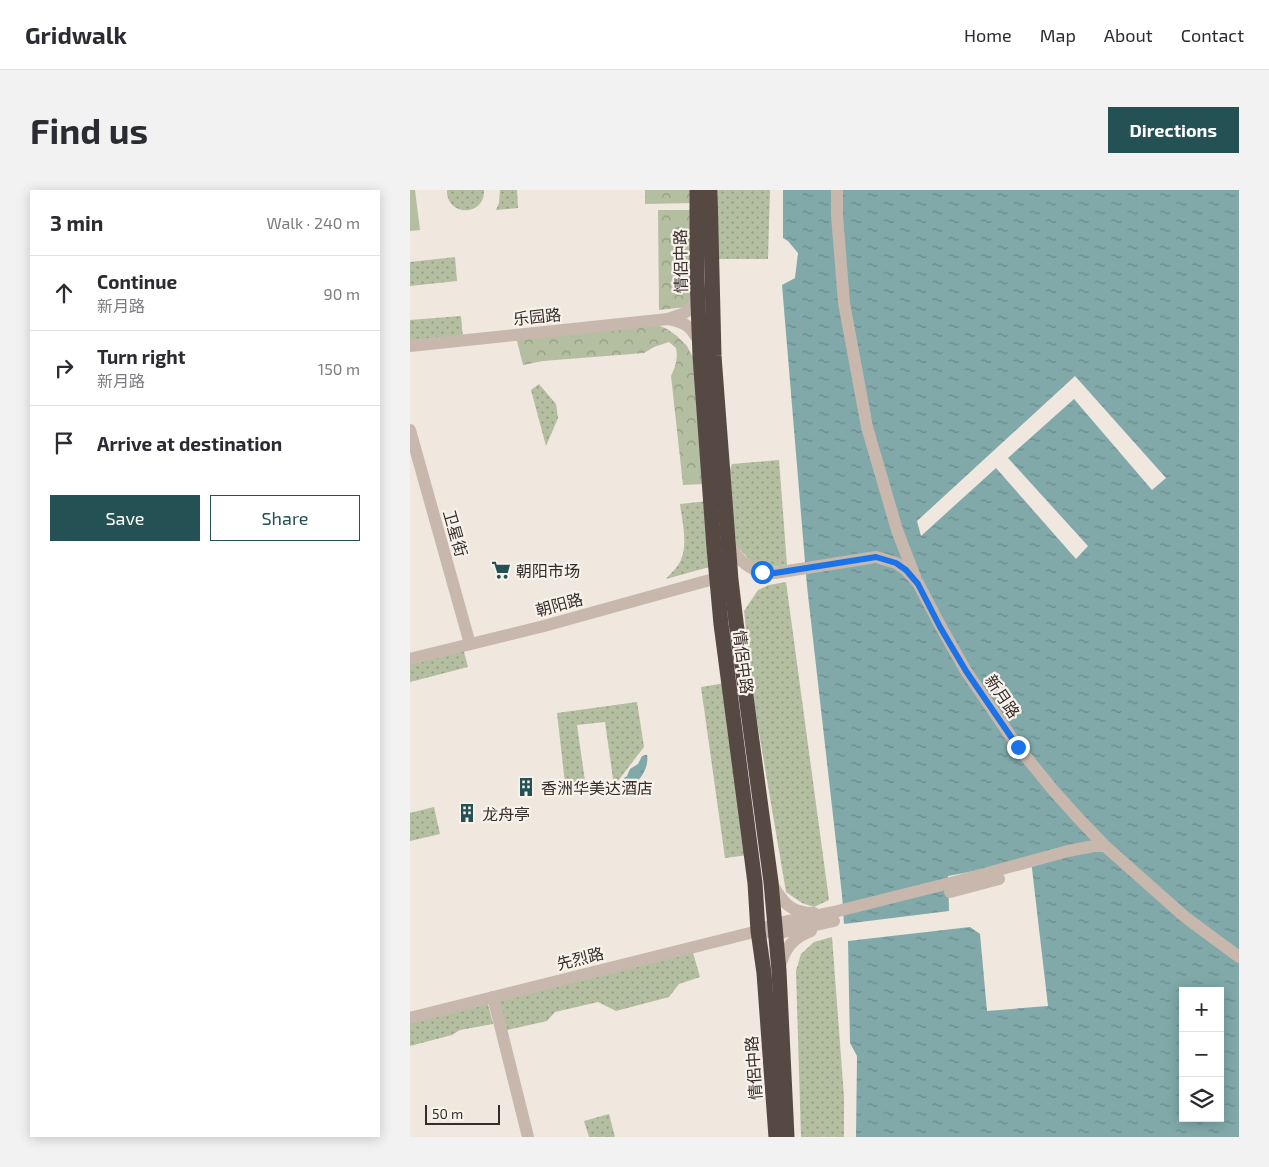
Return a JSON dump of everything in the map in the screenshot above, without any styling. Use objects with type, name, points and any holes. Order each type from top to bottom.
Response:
[{"type":"highway","name":"情侶中路","points":[[697,190],[700,344],[716,578],[755,883],[758,931],[764,973],[776,1137]]},
{"type":"highway","name":"情侶中路","points":[[710,190],[714,356],[728,539],[736,622],[771,882],[779,971],[787,1137]]},
{"type":"street","points":[[837,190],[837,215],[844,302],[867,427],[897,530],[918,584]]},
{"type":"street","points":[[668,318],[688,311],[695,302],[698,290]]},
{"type":"street","points":[[668,318],[688,326],[700,344]]},
{"type":"street","name":"乐园路","points":[[410,346],[668,318]]},
{"type":"street","name":"卫星街","points":[[410,430],[470,644]]},
{"type":"street","name":"新月路","points":[[728,539],[737,557],[743,563],[754,570],[770,573],[876,557],[896,563],[906,570],[918,584],[940,627],[966,671],[1018,747],[1080,820],[1105,846],[1185,917],[1239,957]]},
{"type":"street","name":"朝阳路","points":[[410,660],[544,626],[716,578]]},
{"type":"street","points":[[779,971],[783,955],[789,944],[802,934],[835,917],[1068,851],[1105,846]]},
{"type":"street","points":[[758,931],[835,917],[975,886],[1079,856],[1100,854],[1124,863]]},
{"type":"street","points":[[771,882],[780,899],[786,905],[805,913],[835,917]]},
{"type":"street","name":"先烈路","points":[[410,1018],[758,931]]},
{"type":"street","points":[[492,997],[528,1137]]},
{"type":"green space","points":[[410,190],[415,190],[420,230],[410,231]]},
{"type":"green space","points":[[447,190],[484,190],[483,199],[472,209],[459,209],[452,205],[448,199]]},
{"type":"green space","points":[[500,190],[517,190],[518,208],[496,210],[499,203]]},
{"type":"green space","points":[[645,190],[694,190],[694,203],[645,204]]},
{"type":"green space","points":[[718,190],[770,190],[768,259],[716,259]]},
{"type":"green space","points":[[658,210],[693,210],[695,306],[659,310]]},
{"type":"green space","points":[[455,257],[457,281],[410,286],[410,262]]},
{"type":"green space","points":[[461,316],[463,339],[410,344],[410,320]]},
{"type":"green space","points":[[655,324],[677,336],[687,346],[697,365],[704,484],[683,485],[671,376],[677,352],[676,348],[669,342],[644,353],[543,361],[523,365],[516,337]]},
{"type":"green space","points":[[539,384],[556,404],[558,418],[546,446],[531,390]]},
{"type":"green space","points":[[779,460],[787,565],[758,569],[736,545],[728,475],[732,464]]},
{"type":"green space","points":[[708,501],[713,566],[666,579],[678,565],[683,553],[684,532],[680,504]]},
{"type":"green space","points":[[786,582],[829,900],[814,907],[802,903],[786,892],[753,697],[744,611],[758,590],[769,585]]},
{"type":"green space","points":[[463,648],[468,667],[410,682],[410,662]]},
{"type":"green space","points":[[725,683],[748,855],[725,858],[701,687]]},
{"type":"green space","points":[[637,702],[644,747],[614,786],[605,722],[577,725],[585,781],[565,783],[557,713]]},
{"type":"green space","points":[[434,807],[440,834],[410,841],[410,813]]},
{"type":"green space","points":[[832,937],[844,1097],[844,1137],[801,1137],[796,971],[801,954],[814,942]]},
{"type":"green space","points":[[692,949],[700,977],[679,984],[669,997],[616,1011],[598,1002],[555,1012],[547,1021],[503,1031],[495,999]]},
{"type":"green space","points":[[487,1000],[493,1024],[460,1030],[452,1035],[410,1046],[410,1020]]},
{"type":"green space","points":[[609,1114],[615,1137],[589,1137],[584,1121]]},
{"type":"water","points":[[783,190],[1239,190],[1239,1137],[856,1137],[857,1056],[850,1043],[848,941],[970,927],[980,934],[987,1011],[1048,1006],[1031,860],[948,876],[949,911],[844,924],[807,586],[782,285],[795,278],[798,253],[783,238]]},
{"type":"water","points":[[647,755],[646,766],[637,782],[627,785],[621,783],[630,769],[638,764],[642,756]]},
{"type":"pier","points":[[1075,376],[1166,478],[1152,490],[1074,399],[1008,458],[1088,546],[1076,559],[996,468],[921,536],[917,521]]},
{"type":"place","name":"朝阳市场","points":[[501,570]]},
{"type":"place","name":"香洲华美达酒店","points":[[526,787]]},
{"type":"place","name":"龙舟亭","points":[[467,813]]},
{"type":"route","points":[[762,572],[775,573],[876,557],[896,563],[906,570],[918,584],[940,627],[966,671],[1018,747]]}]
